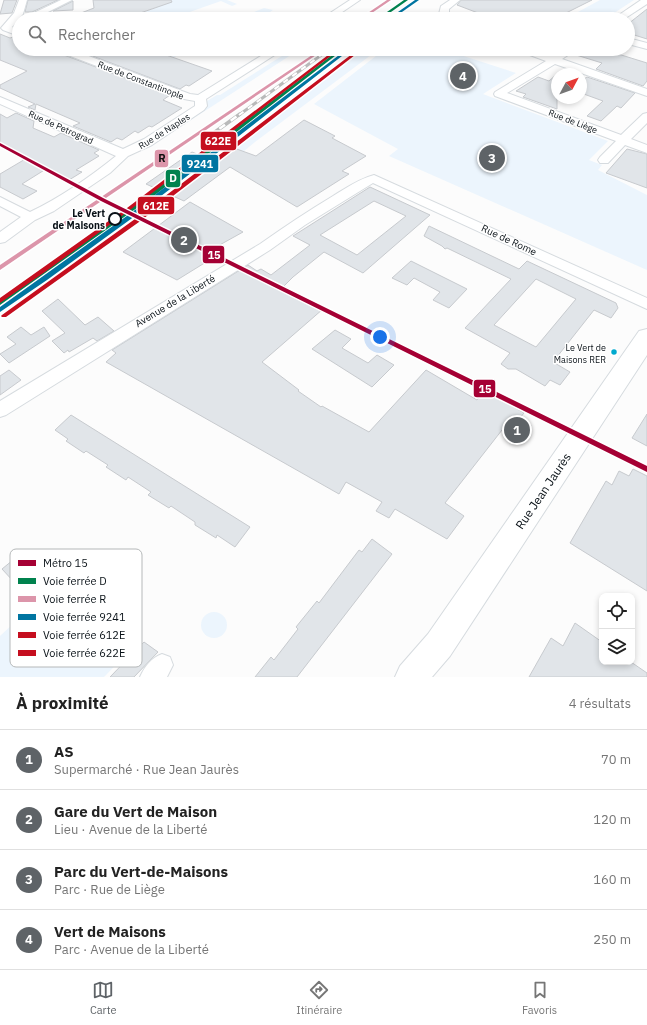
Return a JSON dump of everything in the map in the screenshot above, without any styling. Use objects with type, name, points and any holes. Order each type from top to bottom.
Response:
[{"type":"main road","name":"Rue Jean Jaurès","points":[[411,677],[439,644],[647,337]]},
{"type":"main road","name":"Rue Jean Jaurès","points":[[423,677],[439,644]]},
{"type":"street","points":[[19,12],[23,0]]},
{"type":"street","points":[[41,12],[68,0]]},
{"type":"street","points":[[337,12],[356,0]]},
{"type":"street","points":[[444,12],[444,8],[456,0]]},
{"type":"street","points":[[630,12],[644,4]]},
{"type":"street","points":[[3,29],[12,20]]},
{"type":"street","points":[[635,43],[647,46]]},
{"type":"street","name":"Rue de Constantinople","points":[[80,56],[188,97],[200,98]]},
{"type":"street","points":[[200,98],[268,56]]},
{"type":"street","points":[[541,56],[647,93]]},
{"type":"street","points":[[554,61],[562,56]]},
{"type":"street","name":"Rue de Liège","points":[[554,61],[499,94],[647,149]]},
{"type":"street","name":"Rue de Naples","points":[[0,239],[30,217],[49,208],[106,170],[122,157],[123,154],[143,145],[200,108],[200,98]]},
{"type":"street","name":"Rue de Petrograd","points":[[0,100],[123,154]]},
{"type":"street","points":[[604,160],[647,116]]},
{"type":"street","name":"Rue de Rome","points":[[370,180],[378,179],[647,304]]},
{"type":"street","name":"Avenue de la Liberté","points":[[0,410],[266,247],[300,222],[370,180]]},
{"type":"street","points":[[0,201],[30,217]]},
{"type":"shaded area","points":[[172,0],[227,0],[237,4],[232,6],[221,1],[190,12],[145,12]]},
{"type":"shaded area","points":[[600,0],[634,0],[616,12],[578,12]]},
{"type":"shaded area","points":[[264,8],[273,10],[270,12],[254,12]]},
{"type":"shaded area","points":[[282,56],[289,56],[148,148],[146,147],[207,105],[207,101],[217,95],[220,95]]},
{"type":"shaded area","points":[[349,56],[370,56],[238,156],[242,151],[233,147],[289,100]]},
{"type":"shaded area","points":[[376,56],[464,56],[516,73],[483,94],[608,141],[589,160],[602,165],[598,170],[647,195],[647,270],[389,156],[398,149],[314,104]]},
{"type":"shaded area","points":[[214,612],[223,616],[227,625],[223,634],[214,638],[205,634],[201,625],[205,616]]},
{"type":"shaded area","points":[[10,627],[10,667],[114,667],[104,677],[0,677],[0,636]]},
{"type":"building","points":[[4,0],[17,0],[12,13],[0,14]]},
{"type":"building","points":[[28,0],[58,0],[32,12],[25,12]]},
{"type":"building","points":[[93,0],[171,0],[172,2],[143,12],[84,12],[94,8]]},
{"type":"building","points":[[461,0],[592,0],[568,12],[476,12],[457,5]]},
{"type":"building","points":[[73,1],[73,10],[53,11]]},
{"type":"building","points":[[647,9],[647,39],[635,35],[635,18]]},
{"type":"building","points":[[0,34],[12,37],[12,56],[67,56],[170,95],[163,100],[182,108],[152,127],[149,126],[138,133],[135,131],[122,140],[117,138],[111,142],[73,126],[80,123],[36,104],[35,110],[28,107],[35,104],[0,88],[0,85],[27,71],[0,60]]},
{"type":"building","points":[[93,56],[169,56],[212,71],[189,86],[186,85],[180,89]]},
{"type":"building","points":[[579,56],[624,56],[647,63],[647,81],[643,86],[596,69],[602,63]]},
{"type":"building","points":[[538,77],[549,81],[551,79],[551,104],[557,104],[557,109],[523,97],[526,94],[516,91]]},
{"type":"building","points":[[587,77],[635,93],[621,108],[617,106],[601,121],[587,116],[603,101],[587,95]]},
{"type":"building","points":[[16,113],[34,121],[33,128],[54,137],[61,133],[99,150],[94,153],[99,156],[76,170],[82,172],[69,180],[46,169],[22,184],[37,191],[23,199],[0,187],[0,174],[27,158],[0,144],[0,114],[7,118]]},
{"type":"building","points":[[304,120],[335,136],[332,138],[366,156],[342,171],[349,174],[297,207],[230,167],[184,201],[146,184],[192,152],[217,162],[234,148],[256,156]]},
{"type":"building","points":[[627,149],[647,154],[647,188],[606,173]]},
{"type":"building","points":[[370,187],[430,215],[363,273],[324,252],[293,277],[284,286],[323,309],[262,362],[299,390],[298,391],[321,407],[322,406],[369,432],[426,370],[477,400],[485,390],[524,413],[519,419],[531,425],[522,441],[502,430],[445,503],[464,516],[447,539],[395,509],[389,518],[376,511],[382,502],[346,482],[339,494],[106,362],[116,353],[112,350],[248,265],[257,271],[261,269],[271,275],[310,245],[293,236]],"holes":[[[374,201],[406,216],[357,255],[320,235]]]},
{"type":"building","points":[[190,202],[243,232],[216,247],[224,251],[177,280],[123,252]]},
{"type":"building","points":[[429,226],[519,269],[527,261],[616,303],[618,308],[611,318],[594,310],[553,362],[570,372],[560,385],[550,380],[545,386],[516,369],[508,369],[501,364],[510,353],[465,328],[511,279],[447,248],[445,249],[424,236]],"holes":[[[536,279],[576,299],[536,347],[494,325]]]},
{"type":"building","points":[[411,261],[467,289],[449,308],[433,300],[440,292],[414,278],[407,285],[392,278]]},
{"type":"building","points":[[58,299],[85,325],[98,317],[114,331],[97,341],[93,338],[69,352],[68,350],[64,353],[52,341],[65,333],[42,311]]},
{"type":"building","points":[[21,327],[31,335],[44,327],[50,336],[9,363],[0,354],[16,344],[7,337]]},
{"type":"building","points":[[335,330],[351,339],[342,348],[368,363],[377,355],[394,365],[372,387],[312,349]]},
{"type":"building","points":[[9,370],[21,380],[0,395],[0,376]]},
{"type":"building","points":[[647,414],[647,446],[632,438]]},
{"type":"building","points":[[71,415],[250,527],[235,547],[217,535],[216,538],[195,525],[195,522],[171,506],[169,508],[148,495],[151,492],[128,477],[126,480],[106,467],[108,465],[86,451],[84,453],[66,441],[68,439],[55,430]]},
{"type":"building","points":[[633,469],[647,476],[647,591],[570,543],[606,481],[612,485],[619,471],[629,476]]},
{"type":"building","points":[[372,539],[392,554],[297,677],[255,677],[271,657],[274,660],[298,629],[296,627],[317,601],[319,603],[359,550],[362,552]]},
{"type":"building","points":[[10,562],[10,578],[2,569]]},
{"type":"building","points":[[575,623],[599,640],[599,665],[635,665],[647,673],[647,677],[529,677],[551,638],[563,646]]},
{"type":"building","points":[[144,642],[158,652],[134,677],[110,677],[120,667],[142,667],[142,644]]},
{"type":"railway","points":[[239,115],[320,56]]},
{"type":"railway","points":[[208,137],[240,114]]},
{"type":"metro line","name":"15","points":[[0,144],[103,200],[647,469]]},
{"type":"rail line","name":"R","points":[[371,12],[389,0]]},
{"type":"rail line","name":"D","points":[[389,12],[406,0]]},
{"type":"rail line","name":"9241","points":[[400,12],[417,0]]},
{"type":"rail line","name":"R","points":[[0,268],[313,56]]},
{"type":"rail line","name":"622E","points":[[0,301],[128,209],[329,56]]},
{"type":"rail line","name":"D","points":[[0,303],[149,197],[333,56]]},
{"type":"rail line","name":"9241","points":[[0,310],[45,279],[133,214],[340,56]]},
{"type":"rail line","name":"612E","points":[[4,316],[49,285],[224,155],[352,56]]},
{"type":"place","name":"Vert de Maisons","points":[[463,76]]},
{"type":"place","name":"Parc du Vert-de-Maisons","points":[[492,158]]},
{"type":"place","name":"Le Vert de Maisons","points":[[115,219]]},
{"type":"place","name":"Gare du Vert de Maison","points":[[184,240]]},
{"type":"place","name":"Le Vert de Maisons RER","points":[[614,352]]},
{"type":"place","name":"AS","points":[[517,430]]}]
